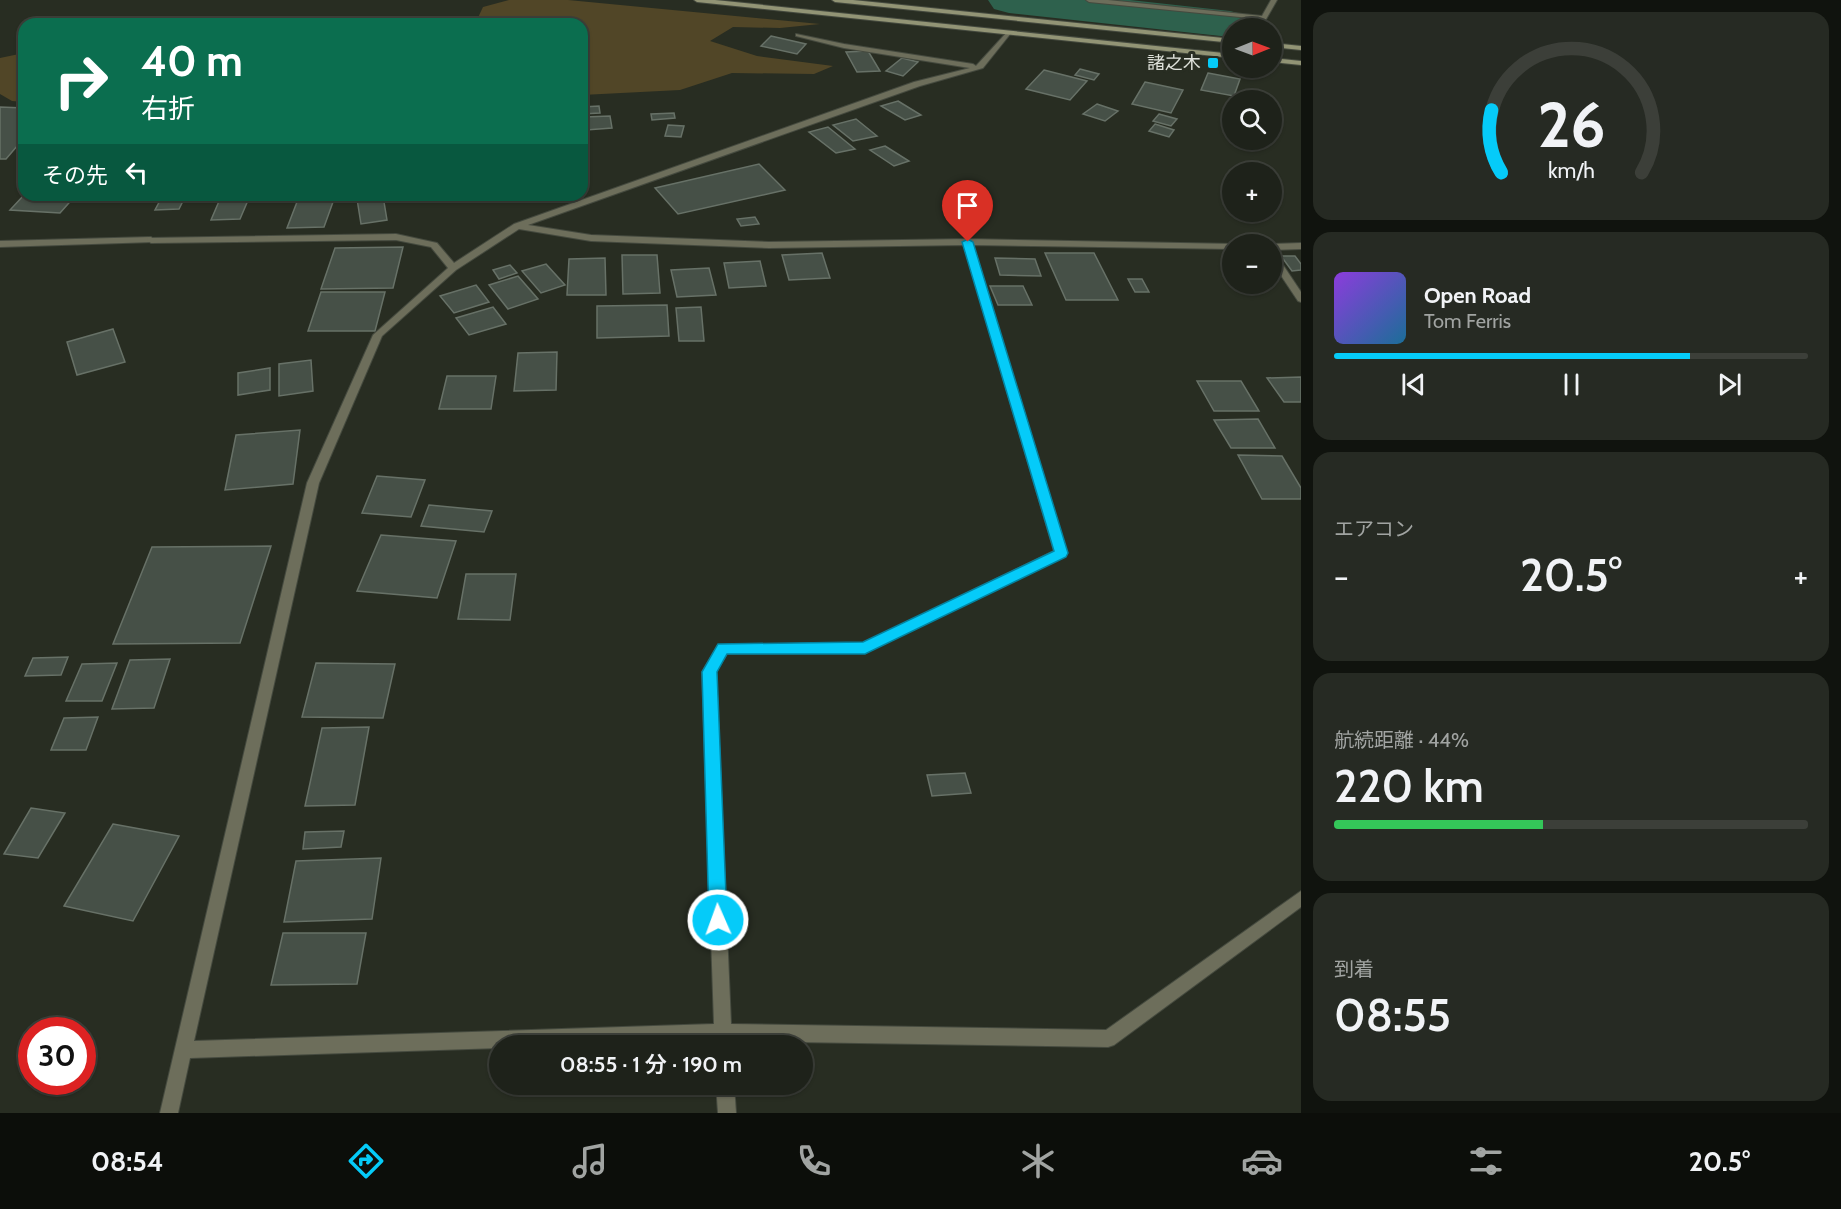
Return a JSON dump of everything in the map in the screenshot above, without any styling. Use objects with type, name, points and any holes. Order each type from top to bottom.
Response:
[{"type":"street","points":[[697,0],[1222,55]]},
{"type":"street","points":[[835,0],[1222,40]]},
{"type":"street","points":[[1089,0],[1265,18],[1274,0]]},
{"type":"street","points":[[588,201],[917,84],[981,67],[1008,33]]},
{"type":"street","points":[[798,35],[844,46],[981,67]]},
{"type":"street","points":[[1282,46],[1301,48]]},
{"type":"street","points":[[1282,61],[1301,63]]},
{"type":"street","points":[[170,1113],[313,483],[378,334],[453,268],[517,226],[587,201]]},
{"type":"street","points":[[517,226],[591,238],[769,245],[968,242],[1222,246]]},
{"type":"street","points":[[0,244],[396,237],[434,245],[453,268]]},
{"type":"street","points":[[722,1035],[709,672],[723,649],[865,648],[1061,553],[968,242]]},
{"type":"street","points":[[1282,247],[1301,246]]},
{"type":"street","points":[[1282,270],[1301,298]]},
{"type":"street","points":[[813,1039],[1108,1039],[1301,898]]},
{"type":"street","points":[[184,1050],[489,1044]]},
{"type":"street","points":[[726,1095],[727,1113]]},
{"type":"shaded area","points":[[509,0],[568,0],[820,24],[780,28],[733,27],[710,41],[757,56],[833,66],[814,74],[732,73],[680,90],[588,95],[588,18],[478,18],[483,7]]},
{"type":"shaded area","points":[[18,54],[18,102],[12,101],[0,94],[0,58]]},
{"type":"building","points":[[771,36],[806,44],[797,54],[761,46]]},
{"type":"building","points":[[868,51],[880,71],[857,72],[846,52]]},
{"type":"building","points":[[902,58],[918,62],[903,76],[886,71]]},
{"type":"building","points":[[1080,69],[1099,74],[1094,80],[1075,75]]},
{"type":"building","points":[[1044,70],[1087,81],[1070,100],[1026,89]]},
{"type":"building","points":[[1208,73],[1222,76],[1222,78],[1240,79],[1236,90],[1222,90],[1222,94],[1201,90]]},
{"type":"building","points":[[1145,82],[1183,90],[1171,113],[1132,104]]},
{"type":"building","points":[[898,101],[921,115],[905,120],[881,106]]},
{"type":"building","points":[[1097,104],[1118,111],[1105,121],[1083,114]]},
{"type":"building","points":[[599,106],[600,113],[588,114],[588,107]]},
{"type":"building","points":[[0,107],[18,108],[18,145],[6,159],[0,159]]},
{"type":"building","points":[[674,113],[675,118],[652,120],[651,114]]},
{"type":"building","points":[[1159,114],[1177,119],[1171,126],[1153,121]]},
{"type":"building","points":[[610,116],[612,128],[588,130],[588,117]]},
{"type":"building","points":[[856,119],[877,136],[853,141],[833,125]]},
{"type":"building","points":[[1155,124],[1174,130],[1169,137],[1149,131]]},
{"type":"building","points":[[668,125],[684,126],[681,137],[665,136]]},
{"type":"building","points":[[828,127],[855,149],[836,153],[809,132]]},
{"type":"building","points":[[885,146],[909,161],[894,166],[870,150]]},
{"type":"building","points":[[759,164],[785,190],[678,214],[655,188]]},
{"type":"building","points":[[18,201],[71,201],[60,213],[10,210]]},
{"type":"building","points":[[160,201],[183,201],[179,209],[155,210]]},
{"type":"building","points":[[219,201],[248,201],[240,219],[211,220]]},
{"type":"building","points":[[357,201],[384,201],[387,220],[361,224]]},
{"type":"building","points":[[297,202],[333,202],[324,227],[287,228]]},
{"type":"building","points":[[755,217],[759,224],[741,226],[737,219]]},
{"type":"building","points":[[403,247],[393,288],[321,289],[335,248]]},
{"type":"building","points":[[822,253],[830,278],[789,280],[782,255]]},
{"type":"building","points":[[1045,253],[1094,253],[1118,300],[1066,300]]},
{"type":"building","points":[[622,255],[657,255],[660,293],[623,294]]},
{"type":"building","points":[[1282,256],[1295,256],[1301,264],[1301,270],[1292,271]]},
{"type":"building","points":[[605,258],[606,295],[567,295],[569,259]]},
{"type":"building","points":[[995,258],[1035,259],[1041,276],[1000,275]]},
{"type":"building","points":[[760,261],[766,286],[729,288],[724,263]]},
{"type":"building","points":[[546,264],[565,285],[541,293],[522,271]]},
{"type":"building","points":[[510,265],[517,273],[499,279],[493,270]]},
{"type":"building","points":[[709,268],[716,295],[677,297],[671,270]]},
{"type":"building","points":[[518,276],[538,299],[508,309],[489,285]]},
{"type":"building","points":[[1128,279],[1142,279],[1149,292],[1135,292]]},
{"type":"building","points":[[476,285],[489,302],[454,313],[440,296]]},
{"type":"building","points":[[990,286],[1023,286],[1032,305],[998,305]]},
{"type":"building","points":[[321,292],[385,292],[375,331],[308,331]]},
{"type":"building","points":[[667,305],[669,336],[597,338],[597,306]]},
{"type":"building","points":[[493,307],[506,324],[469,335],[456,318]]},
{"type":"building","points":[[701,307],[704,341],[679,341],[676,308]]},
{"type":"building","points":[[113,329],[125,362],[77,375],[67,342]]},
{"type":"building","points":[[557,352],[556,390],[514,391],[518,353]]},
{"type":"building","points":[[311,360],[313,391],[279,396],[279,364]]},
{"type":"building","points":[[270,368],[270,390],[238,395],[238,373]]},
{"type":"building","points":[[447,376],[496,376],[491,409],[439,409]]},
{"type":"building","points":[[1301,377],[1301,402],[1284,402],[1267,378]]},
{"type":"building","points":[[1197,381],[1241,381],[1259,411],[1214,411]]},
{"type":"building","points":[[1258,419],[1275,448],[1231,448],[1214,420]]},
{"type":"building","points":[[300,430],[293,484],[225,490],[236,435]]},
{"type":"building","points":[[1238,455],[1282,456],[1301,488],[1301,499],[1262,499]]},
{"type":"building","points":[[377,476],[425,480],[411,517],[362,513]]},
{"type":"building","points":[[429,505],[492,511],[484,532],[421,526]]},
{"type":"building","points":[[381,535],[456,541],[437,598],[357,591]]},
{"type":"building","points":[[271,546],[240,643],[113,644],[152,547]]},
{"type":"building","points":[[466,574],[516,574],[510,620],[458,619]]},
{"type":"building","points":[[68,657],[61,675],[25,676],[33,658]]},
{"type":"building","points":[[170,659],[154,708],[112,709],[130,660]]},
{"type":"building","points":[[117,663],[102,701],[66,701],[82,664]]},
{"type":"building","points":[[316,663],[395,664],[383,718],[302,717]]},
{"type":"building","points":[[98,717],[86,750],[51,750],[64,718]]},
{"type":"building","points":[[369,727],[355,805],[305,806],[322,728]]},
{"type":"building","points":[[965,773],[971,793],[932,796],[927,775]]},
{"type":"building","points":[[31,808],[65,813],[38,858],[4,854]]},
{"type":"building","points":[[113,824],[179,836],[133,921],[64,906]]},
{"type":"building","points":[[344,831],[341,847],[303,849],[305,832]]},
{"type":"building","points":[[381,858],[372,919],[284,922],[296,861]]},
{"type":"building","points":[[283,933],[366,933],[357,984],[271,985]]},
{"type":"waterway","points":[[1009,0],[1222,23]]},
{"type":"place","name":"諸之木","points":[[1213,63]]},
{"type":"route","points":[[718,920],[709,672],[723,649],[865,648],[1061,553],[968,242]]}]
